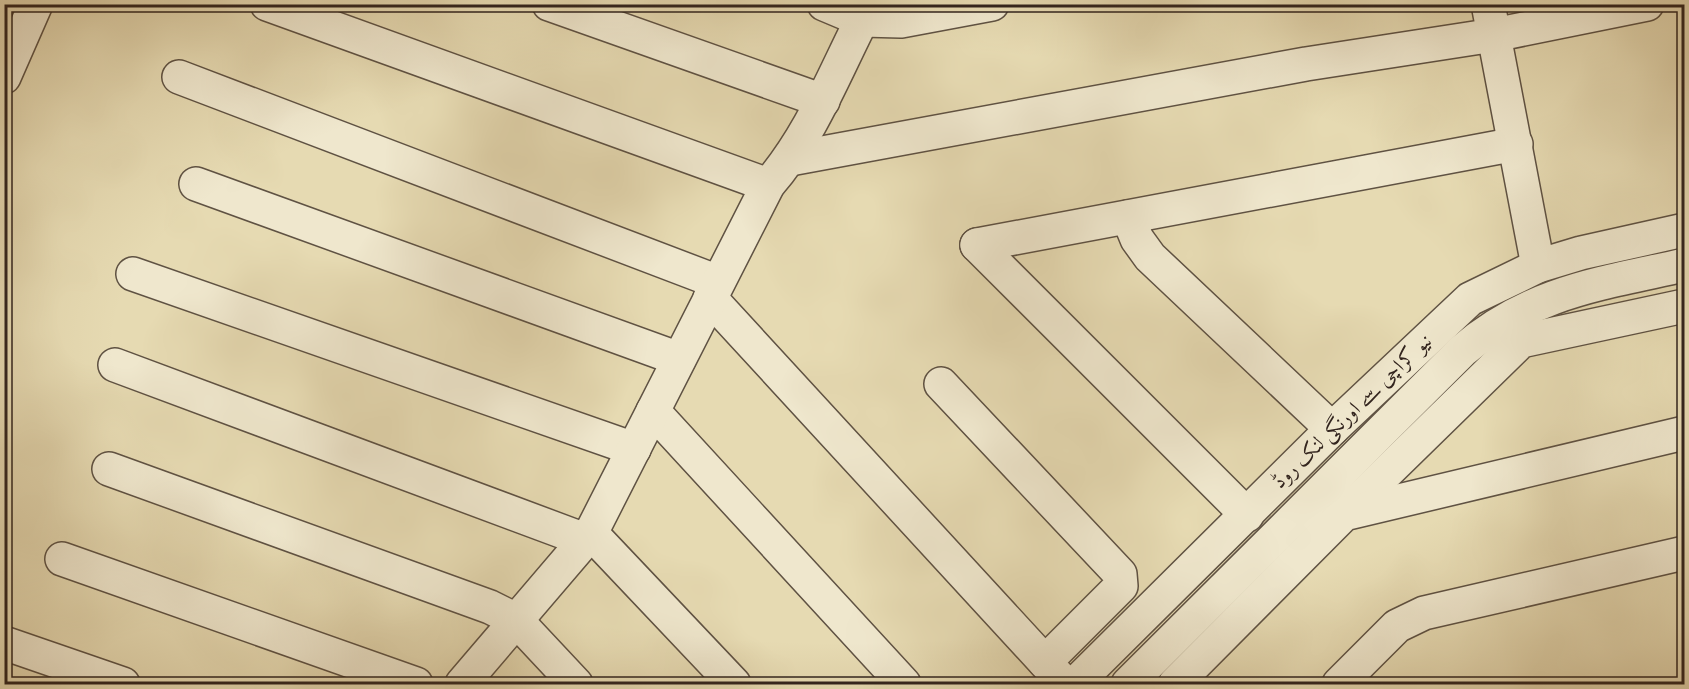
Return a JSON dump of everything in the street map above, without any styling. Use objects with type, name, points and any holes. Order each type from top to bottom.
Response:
[{"type":"street","points":[[4,77],[36,4]]},
{"type":"street","points":[[267,4],[768,185]]},
{"type":"street","points":[[549,4],[823,101]]},
{"type":"street","points":[[824,4],[901,21],[992,4]]},
{"type":"street","points":[[790,159],[1306,64],[1491,20],[1647,4]]},
{"type":"street","points":[[462,684],[588,537],[768,185],[790,159],[823,101],[866,12]]},
{"type":"street","points":[[1491,20],[1538,266]]},
{"type":"street","points":[[179,77],[714,290],[1055,673],[1121,586],[1120,574],[941,384]]},
{"type":"street","points":[[1247,515],[977,245],[1516,144]]},
{"type":"street","points":[[196,184],[679,359]]},
{"type":"street","points":[[1128,216],[1137,239],[1150,257],[1332,429]]},
{"type":"street","name":"نیو کراچی سے اورنگی لنک روڈ","points":[[1075,684],[1332,429],[1470,299],[1538,266],[1581,253],[1684,230]]},
{"type":"street","name":"نیو کراچی سے اورنگی لنک روڈ","points":[[1128,684],[1462,351],[1486,330],[1512,314],[1563,292],[1684,265]]},
{"type":"street","points":[[133,274],[634,449]]},
{"type":"street","points":[[1175,684],[1344,513],[1521,341],[1684,306]]},
{"type":"street","points":[[114,365],[588,537],[734,684]]},
{"type":"street","points":[[653,411],[903,684]]},
{"type":"street","points":[[1344,513],[1684,433]]},
{"type":"street","points":[[109,469],[490,607],[516,620],[576,684]]},
{"type":"street","points":[[1339,684],[1397,626],[1424,613],[1684,553]]},
{"type":"street","points":[[62,559],[416,684]]},
{"type":"street","points":[[4,643],[123,684]]}]
